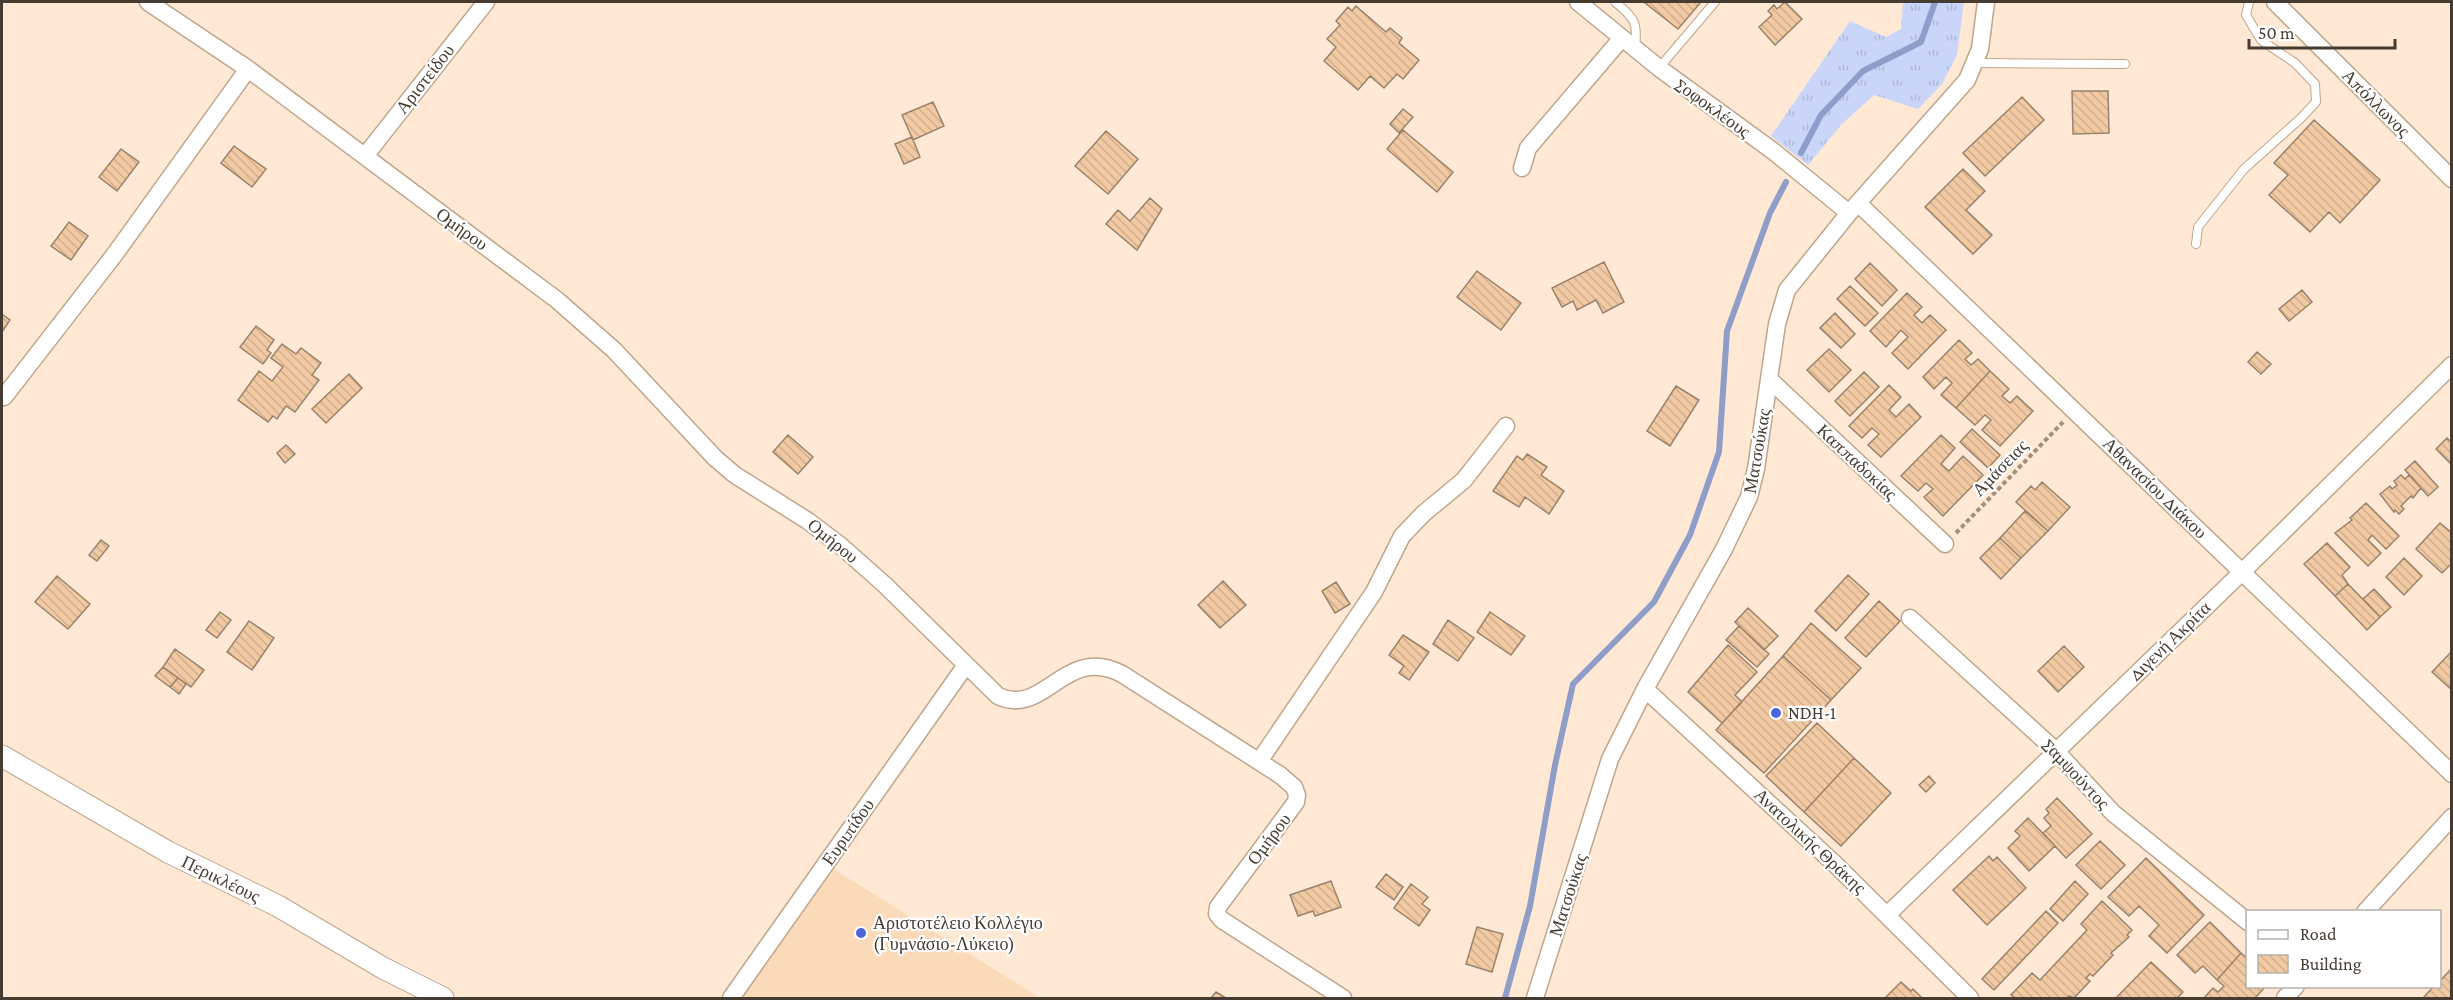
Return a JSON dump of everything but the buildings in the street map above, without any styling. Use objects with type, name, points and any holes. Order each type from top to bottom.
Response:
[{"type":"street","name":"Ομήρου","points":[[148,2],[248,69],[527,277],[587,326],[720,463],[808,521],[841,546],[885,585],[998,696],[1018,701],[1034,696],[1075,670],[1088,666],[1107,667],[1122,674],[1260,760],[1290,783],[1296,791],[1297,798],[1276,831],[1218,907],[1217,914],[1222,920],[1343,999]]},
{"type":"street","name":"Αριστείδου","points":[[365,156],[486,2]]},
{"type":"street","name":"Σοφοκλέους","points":[[1578,2],[1659,68],[1854,208]]},
{"type":"street","name":"Ματσούκας","points":[[1534,999],[1611,759],[1645,689],[1744,510],[1756,470],[1777,324],[1787,291],[1854,208],[1960,90],[1976,63],[1983,34],[1986,2]]},
{"type":"street","name":"Απόλλωνος","points":[[2275,2],[2451,178]]},
{"type":"street","points":[[1522,168],[1528,148],[1622,38]]},
{"type":"street","points":[[4,397],[115,254],[248,69]]},
{"type":"street","name":"Αθανασίου Διάκου","points":[[1854,208],[2074,411],[2451,774]]},
{"type":"street","name":"Διγενή Ακρίτα","points":[[1887,915],[2055,750],[2242,572],[2451,365]]},
{"type":"street","name":"Καππαδοκίας","points":[[1769,379],[1945,544]]},
{"type":"street","points":[[1260,760],[1374,592],[1402,536],[1423,514],[1464,480],[1506,426]]},
{"type":"street","name":"Σαμψούντος","points":[[1910,618],[2055,750],[2113,813],[2246,921]]},
{"type":"street","name":"Ευριπίδου","points":[[731,999],[966,665]]},
{"type":"street","name":"Ανατολικής Θράκης","points":[[1645,689],[1796,827],[1970,999]]},
{"type":"street","name":"Περικλέους","points":[[2,756],[168,852],[278,906],[383,968],[443,999]]},
{"type":"street","points":[[2367,910],[2451,818]]},
{"type":"lane","points":[[1615,2],[1630,14],[1635,22],[1635,49]]},
{"type":"lane","points":[[1659,68],[1714,2]]},
{"type":"lane","points":[[2196,244],[2198,227],[2244,169],[2316,102],[2315,84],[2295,63],[2261,40],[2246,15],[2249,2]]},
{"type":"lane","points":[[1976,63],[2126,64]]},
{"type":"path","name":"Αμάσειας","points":[[1945,544],[2074,411]]},
{"type":"shaded area","name":"Αριστοτέλειο Κολλέγιο (Γυμνάσιο-Λύκειο)","points":[[832,868],[1040,998],[741,998]]},
{"type":"green space","points":[[1903,2],[1964,2],[1957,55],[1942,84],[1918,109],[1874,95],[1841,125],[1808,165],[1771,136],[1850,21],[1886,37],[1901,29]]},
{"type":"waterway","points":[[1801,153],[1821,115],[1863,71],[1921,42],[1935,2]]},
{"type":"waterway","points":[[1505,998],[1530,906],[1555,765],[1573,684],[1654,602],[1690,535],[1719,452],[1727,331],[1770,213],[1786,182]]},
{"type":"place","name":"NDH-1","points":[[1776,713]]},
{"type":"place","name":"Αριστοτέλειο Κολλέγιο (Γυμνάσιο-Λύκειο)","points":[[861,933]]}]
